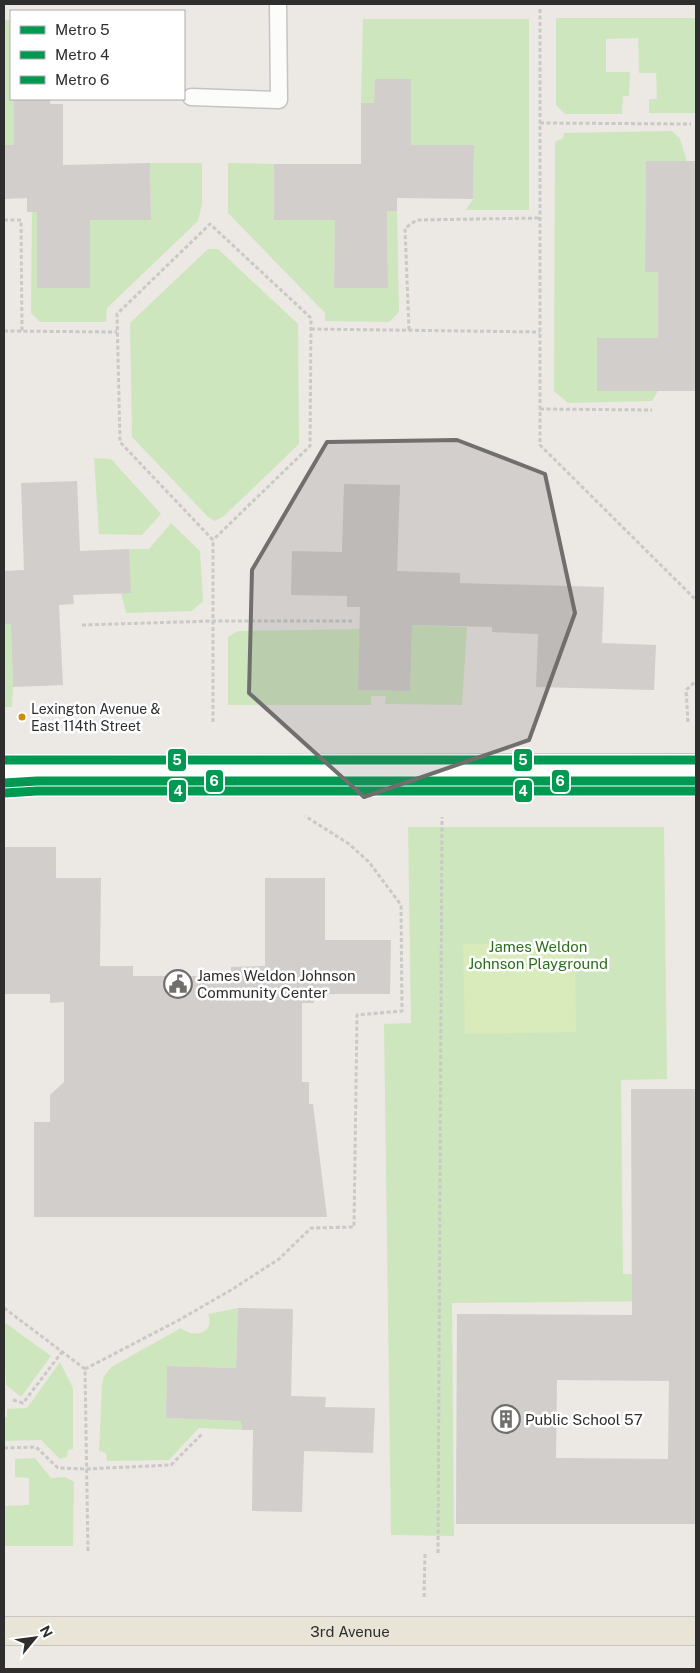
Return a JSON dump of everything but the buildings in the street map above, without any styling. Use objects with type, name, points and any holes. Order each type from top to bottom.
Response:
[{"type":"main road","points":[[4,769],[696,768]]},
{"type":"main road","name":"3rd Avenue","points":[[4,1631],[696,1630]]},
{"type":"lane","points":[[191,97],[279,100],[278,4]]},
{"type":"path","points":[[540,9],[540,445],[696,600]]},
{"type":"path","points":[[540,123],[692,124]]},
{"type":"path","points":[[409,330],[405,228],[417,220],[540,218]]},
{"type":"path","points":[[4,220],[21,220],[22,331]]},
{"type":"path","points":[[213,540],[310,446],[311,318],[210,224],[117,314],[120,442],[213,540],[213,722]]},
{"type":"path","points":[[311,329],[540,332]]},
{"type":"path","points":[[4,331],[118,332]]},
{"type":"path","points":[[540,409],[652,410]]},
{"type":"path","points":[[82,625],[213,621],[352,620]]},
{"type":"path","points":[[688,722],[686,690],[696,680]]},
{"type":"path","points":[[85,1369],[180,1320],[231,1290],[279,1259],[311,1228],[354,1226],[357,1015],[402,1011],[401,904],[369,862],[349,844],[305,816]]},
{"type":"path","points":[[438,1553],[442,817]]},
{"type":"path","points":[[4,1308],[85,1369]]},
{"type":"path","points":[[13,1400],[23,1403],[62,1352]]},
{"type":"path","points":[[85,1369],[88,1553]]},
{"type":"path","points":[[4,1448],[36,1448],[58,1468],[86,1469],[171,1465],[202,1434]]},
{"type":"highlighted area","points":[[457,440],[545,474],[575,613],[529,740],[364,797],[249,693],[252,570],[327,442]]},
{"type":"green space","points":[[556,18],[696,18],[696,113],[649,113],[649,99],[657,99],[656,73],[639,73],[638,38],[606,39],[606,72],[630,72],[629,96],[623,96],[622,114],[565,114],[556,105]]},
{"type":"green space","points":[[363,19],[529,19],[529,210],[466,210],[473,199],[474,145],[411,145],[411,79],[375,79],[374,103],[361,103]]},
{"type":"green space","points":[[4,20],[10,20],[10,100],[14,100],[14,145],[4,145]]},
{"type":"green space","points":[[672,131],[680,139],[687,161],[646,161],[645,272],[658,272],[658,338],[597,338],[597,391],[658,391],[652,401],[568,403],[554,391],[555,142],[563,138],[564,133]]},
{"type":"green space","points":[[150,163],[202,163],[202,204],[198,221],[107,308],[106,322],[40,322],[31,313],[32,212],[37,212],[37,288],[90,220],[151,220]]},
{"type":"green space","points":[[228,163],[274,164],[274,220],[335,220],[334,288],[388,288],[387,211],[397,211],[399,312],[389,322],[325,321],[325,313],[228,213]]},
{"type":"green space","points":[[208,249],[218,249],[298,324],[299,444],[224,516],[215,521],[208,517],[132,437],[130,323]]},
{"type":"green space","points":[[94,458],[111,459],[161,514],[142,535],[99,534]]},
{"type":"green space","points":[[171,523],[200,551],[203,601],[192,611],[126,613],[121,593],[129,549],[149,549]]},
{"type":"green space","points":[[11,624],[12,707],[4,707],[4,625]]},
{"type":"green space","points":[[412,625],[467,627],[462,705],[385,704],[386,696],[371,696],[371,705],[228,705],[228,637],[238,631],[360,629],[358,690],[409,691]]},
{"type":"green space","name":"James Weldon Johnson Playground","points":[[408,827],[664,827],[667,1079],[621,1080],[623,1274],[682,1275],[681,1301],[452,1303],[454,1536],[391,1535],[384,1024],[411,1023]]},
{"type":"green space","points":[[575,942],[576,1032],[465,1034],[463,944]]},
{"type":"green space","points":[[238,1308],[236,1368],[167,1366],[166,1418],[241,1421],[242,1430],[199,1428],[169,1460],[107,1461],[106,1453],[99,1451],[102,1385],[107,1372],[113,1366],[181,1328],[192,1333],[203,1332],[209,1325],[208,1314]]},
{"type":"green space","points":[[4,1322],[51,1356],[21,1397],[6,1385]]},
{"type":"green space","points":[[60,1362],[73,1388],[73,1449],[68,1450],[67,1457],[60,1459],[41,1440],[4,1441],[4,1417],[7,1417],[7,1409],[27,1408]]},
{"type":"green space","points":[[35,1458],[51,1478],[65,1477],[74,1482],[73,1546],[4,1546],[4,1506],[29,1505],[29,1478],[15,1477],[15,1459]]},
{"type":"metro line","name":"5","points":[[4,760],[696,760]]},
{"type":"metro line","name":"6","points":[[4,783],[37,781],[696,781]]},
{"type":"metro line","name":"4","points":[[5,793],[37,791],[696,791]]},
{"type":"place","name":"Lexington Avenue & East 114th Street","points":[[22,717]]},
{"type":"place","name":"James Weldon Johnson Community Center","points":[[178,984]]},
{"type":"place","name":"Public School 57","points":[[506,1419]]}]
